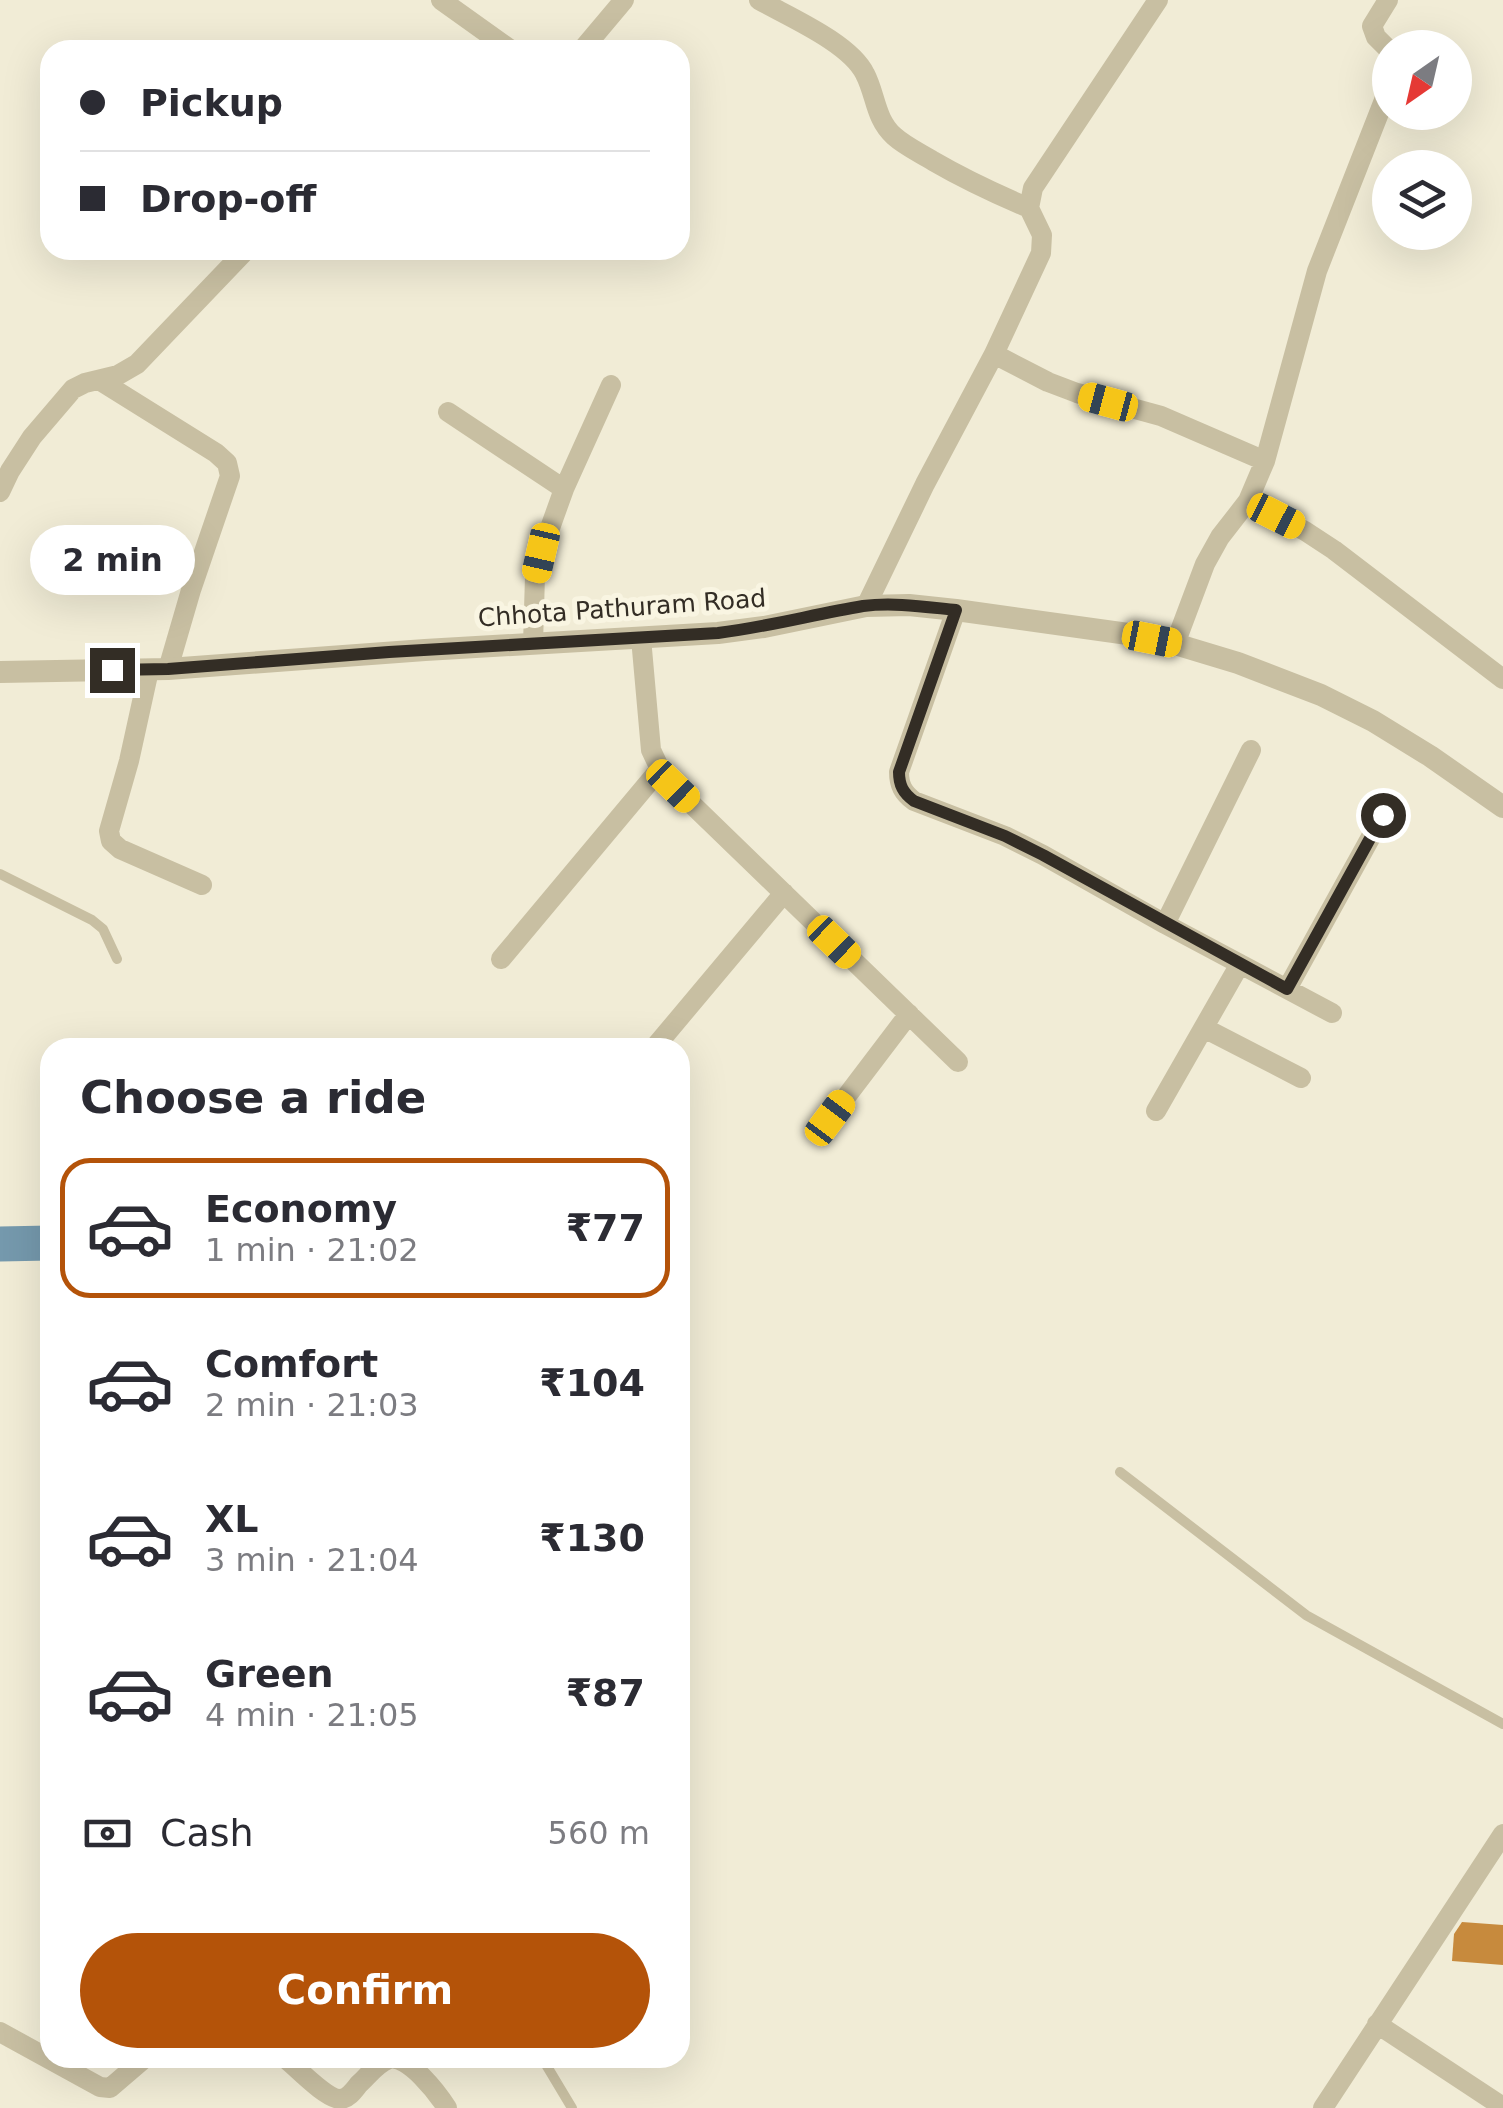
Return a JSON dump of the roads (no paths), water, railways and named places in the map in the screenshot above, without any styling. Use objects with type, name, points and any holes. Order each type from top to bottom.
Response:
[{"type":"street","points":[[441,0],[497,40]]},
{"type":"street","points":[[590,40],[624,0]]},
{"type":"street","points":[[759,0],[843,48],[858,63],[880,118],[902,143],[974,184],[1029,208]]},
{"type":"street","points":[[866,606],[1041,253],[1042,234],[1029,208],[1033,188],[1158,0]]},
{"type":"street","points":[[1373,30],[1372,26],[1388,0]]},
{"type":"street","points":[[1175,644],[1205,564],[1248,501],[1265,461],[1316,270],[1372,130]]},
{"type":"street","points":[[0,492],[32,436],[73,389],[118,375],[137,364],[236,260]]},
{"type":"street","points":[[994,354],[1048,382],[1161,416],[1265,461]]},
{"type":"street","points":[[99,380],[216,453],[227,463],[230,476],[191,590],[158,669],[109,831],[110,841],[120,850],[202,885]]},
{"type":"street","points":[[533,644],[541,553],[564,489],[611,385]]},
{"type":"street","points":[[448,412],[564,489]]},
{"type":"street","points":[[1248,501],[1305,530],[1334,550],[1503,679]]},
{"type":"street","name":"Chhota Pathuram Road","points":[[0,672],[158,669],[718,633],[866,606],[956,610],[1128,634],[1238,662],[1373,721],[1503,807]]},
{"type":"street","points":[[956,610],[899,772],[902,788],[914,801],[1005,836],[1332,1012]]},
{"type":"street","points":[[641,638],[652,750],[660,769],[673,786],[958,1062]]},
{"type":"street","points":[[1165,924],[1252,750]]},
{"type":"street","points":[[501,960],[660,769]]},
{"type":"street","points":[[1287,989],[1383,815]]},
{"type":"street","points":[[662,1038],[784,893]]},
{"type":"street","points":[[1156,1112],[1240,964]]},
{"type":"street","points":[[830,1118],[909,1014]]},
{"type":"street","points":[[1204,1028],[1301,1078]]},
{"type":"street","points":[[1323,2108],[1503,1834]]},
{"type":"street","points":[[1377,2024],[1503,2107]]},
{"type":"street","points":[[0,2032],[40,2054]]},
{"type":"street","points":[[65,2068],[100,2087],[110,2088],[133,2068]]},
{"type":"street","points":[[296,2068],[329,2096],[340,2099],[375,2068]]},
{"type":"street","points":[[413,2068],[447,2108]]},
{"type":"lane","points":[[0,874],[92,920],[102,929],[117,959]]},
{"type":"lane","points":[[1120,1472],[1306,1614],[1503,1724]]},
{"type":"lane","points":[[548,2068],[572,2108]]},
{"type":"waterway","points":[[0,1244],[40,1243]]}]
